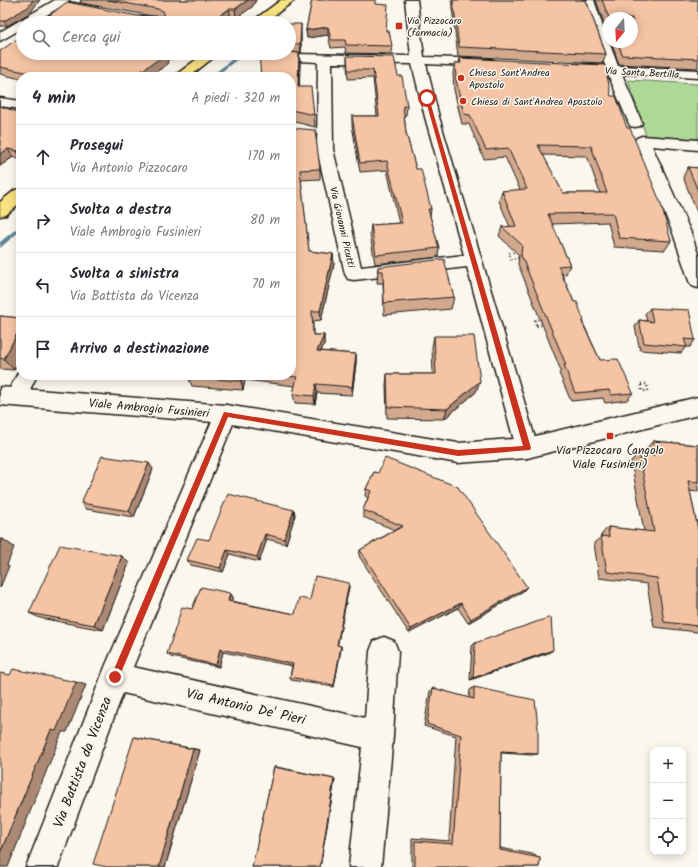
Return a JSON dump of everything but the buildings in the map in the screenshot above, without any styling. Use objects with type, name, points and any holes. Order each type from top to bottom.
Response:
[{"type":"main road","points":[[266,16],[289,0]]},
{"type":"main road","points":[[187,72],[203,60]]},
{"type":"main road","points":[[0,211],[16,198]]},
{"type":"street","points":[[411,0],[418,60],[432,117],[527,448]]},
{"type":"street","points":[[588,0],[613,70],[635,123]]},
{"type":"street","points":[[35,16],[60,2],[101,12]]},
{"type":"street","points":[[0,37],[16,27]]},
{"type":"street","points":[[296,58],[418,60],[502,64]]},
{"type":"street","name":"Via Giovanni Picutti","points":[[325,59],[325,148],[354,274],[474,260]]},
{"type":"street","name":"Via Santa Bertilla","points":[[565,67],[698,74]]},
{"type":"street","points":[[0,102],[16,105]]},
{"type":"street","points":[[698,145],[642,141],[682,233],[698,281]]},
{"type":"street","points":[[8,396],[22,380]]},
{"type":"street","name":"Viale Ambrogio Fusinieri","points":[[8,396],[226,414],[458,453],[527,448],[698,406]]},
{"type":"street","name":"Via Battista da Vicenza","points":[[42,867],[115,677],[226,414]]},
{"type":"street","points":[[365,867],[378,736],[384,652]]},
{"type":"street","name":"Via Antonio De' Pieri","points":[[115,677],[378,736]]},
{"type":"path","points":[[517,252],[519,258],[511,259],[509,253],[517,252]]},
{"type":"green space","points":[[628,80],[698,84],[698,139],[646,136]]},
{"type":"waterway","points":[[218,72],[234,60]]},
{"type":"waterway","points":[[0,246],[16,232]]},
{"type":"place","name":"Via Pizzocaro (farmacia)","points":[[399,26]]},
{"type":"place","name":"Chiesa Sant'Andrea Apostolo","points":[[461,78]]},
{"type":"place","name":"Chiesa di Sant'Andrea Apostolo","points":[[463,101]]},
{"type":"place","name":"Via Pizzocaro (angolo Viale Fusinieri)","points":[[610,436]]},
{"type":"route","points":[[115,677],[226,414],[458,453],[527,448],[427,98]]}]
